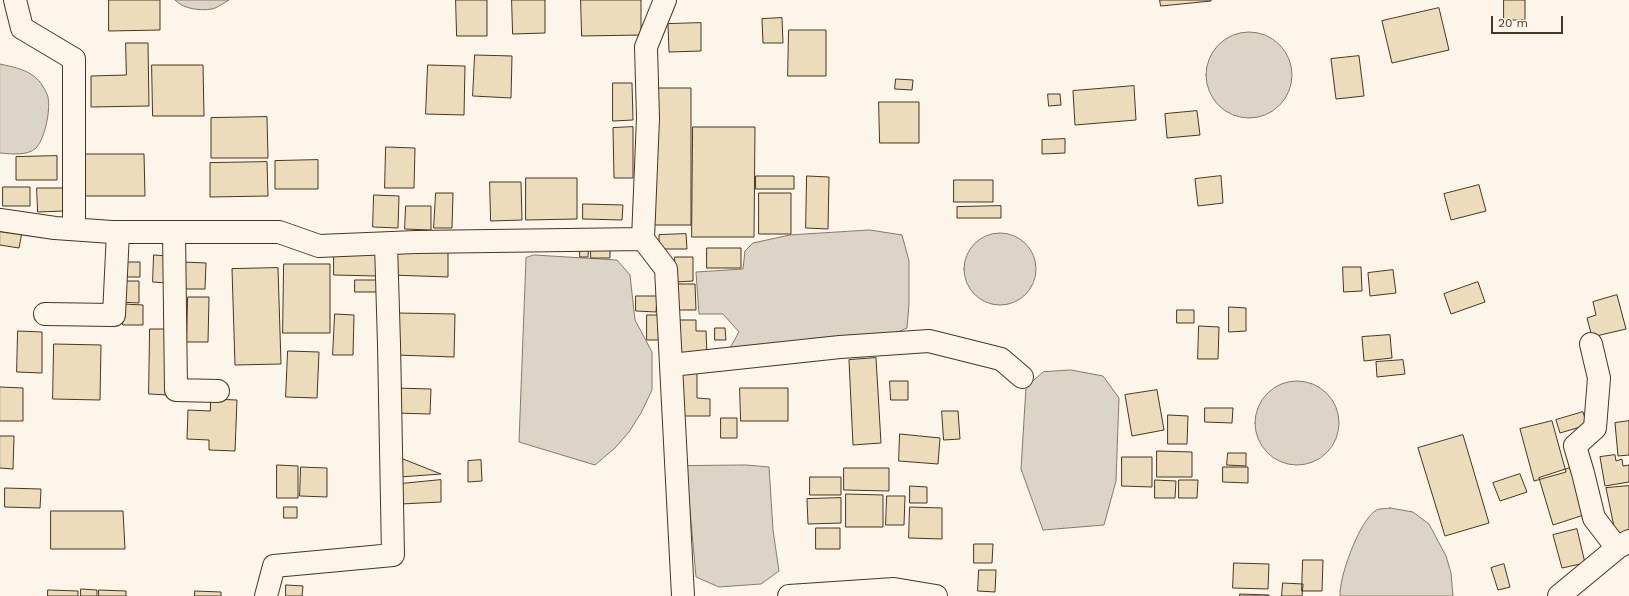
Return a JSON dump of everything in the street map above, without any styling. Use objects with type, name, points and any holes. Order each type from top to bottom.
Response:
[{"type":"street","points":[[15,0],[22,28],[74,60],[74,229]]},
{"type":"street","points":[[665,0],[646,47],[648,118],[643,239],[666,269],[683,596]]},
{"type":"street","points":[[0,220],[55,228],[118,232],[279,232],[319,246],[416,242],[643,239]]},
{"type":"street","points":[[45,314],[114,314],[118,232]]},
{"type":"street","points":[[174,232],[176,390],[218,391]]},
{"type":"street","points":[[266,596],[274,566],[393,554],[386,244]]},
{"type":"street","points":[[671,365],[840,347],[930,342],[1001,359],[1022,377]]},
{"type":"street","points":[[1560,596],[1623,544],[1594,518],[1575,446],[1595,428],[1599,378],[1591,344]]},
{"type":"street","points":[[789,596],[894,589],[936,596]]},
{"type":"shaded area","points":[[175,0],[229,0],[214,8],[202,10],[192,9],[178,3]]},
{"type":"shaded area","points":[[1249,32],[1265,35],[1273,39],[1285,51],[1289,59],[1292,75],[1289,91],[1285,99],[1273,111],[1265,115],[1249,118],[1233,115],[1225,111],[1213,99],[1209,91],[1206,75],[1209,59],[1213,51],[1225,39],[1233,35]]},
{"type":"shaded area","points":[[0,64],[29,73],[40,82],[47,94],[49,106],[47,122],[39,144],[33,151],[19,154],[0,153]]},
{"type":"shaded area","points":[[870,230],[902,235],[909,261],[909,304],[907,328],[889,336],[730,348],[739,332],[723,314],[699,314],[696,272],[743,269],[745,251],[753,243],[790,235]]},
{"type":"shaded area","points":[[1000,233],[1020,239],[1030,249],[1036,269],[1030,289],[1020,299],[1000,305],[980,299],[970,289],[964,269],[970,249],[980,239]]},
{"type":"shaded area","points":[[534,255],[617,260],[630,275],[635,320],[652,352],[652,390],[641,413],[629,432],[615,448],[595,465],[519,442],[526,258]]},
{"type":"shaded area","points":[[1071,370],[1103,376],[1119,398],[1116,481],[1104,525],[1043,530],[1021,469],[1026,387],[1043,372]]},
{"type":"shaded area","points":[[1297,381],[1313,384],[1327,393],[1336,407],[1339,423],[1336,439],[1327,453],[1313,462],[1297,465],[1281,462],[1267,453],[1258,439],[1255,423],[1258,407],[1267,393],[1281,384]]},
{"type":"shaded area","points":[[746,465],[769,467],[773,530],[779,571],[761,584],[719,587],[696,577],[686,466]]},
{"type":"shaded area","points":[[1390,508],[1413,512],[1429,524],[1446,556],[1451,573],[1453,596],[1340,596],[1346,564],[1363,526],[1376,510]]},
{"type":"building","points":[[109,0],[160,0],[160,30],[109,31]]},
{"type":"building","points":[[456,0],[487,0],[487,36],[457,36]]},
{"type":"building","points":[[512,0],[545,0],[545,33],[513,34]]},
{"type":"building","points":[[581,0],[641,0],[641,35],[582,36]]},
{"type":"building","points":[[1160,0],[1211,0],[1211,1],[1161,6]]},
{"type":"building","points":[[1504,0],[1525,0],[1525,20],[1504,20]]},
{"type":"building","points":[[1439,8],[1449,50],[1392,63],[1382,21]]},
{"type":"building","points":[[782,18],[783,43],[763,43],[762,19]]},
{"type":"building","points":[[701,23],[701,51],[669,52],[668,24]]},
{"type":"building","points":[[789,30],[826,30],[826,76],[788,76]]},
{"type":"building","points":[[126,43],[148,43],[149,106],[91,107],[91,76],[126,75]]},
{"type":"building","points":[[475,55],[512,56],[511,98],[473,96]]},
{"type":"building","points":[[1359,56],[1364,96],[1336,99],[1331,59]]},
{"type":"building","points":[[152,65],[203,65],[204,116],[153,116]]},
{"type":"building","points":[[428,65],[465,66],[464,115],[426,114]]},
{"type":"building","points":[[896,79],[913,80],[912,90],[895,89]]},
{"type":"building","points":[[613,83],[632,83],[633,120],[613,121]]},
{"type":"building","points":[[1134,86],[1136,120],[1075,125],[1073,91]]},
{"type":"building","points":[[650,88],[691,88],[691,225],[650,225]]},
{"type":"building","points":[[1048,94],[1060,94],[1061,105],[1049,106]]},
{"type":"building","points":[[879,102],[919,102],[919,143],[880,143]]},
{"type":"building","points":[[1197,111],[1200,135],[1167,138],[1165,114]]},
{"type":"building","points":[[267,117],[268,158],[211,158],[211,118]]},
{"type":"building","points":[[633,127],[633,178],[614,178],[613,128]]},
{"type":"building","points":[[693,127],[755,127],[754,237],[692,237]]},
{"type":"building","points":[[1065,139],[1065,153],[1042,154],[1042,140]]},
{"type":"building","points":[[386,147],[415,148],[414,188],[385,188]]},
{"type":"building","points":[[84,154],[144,154],[145,196],[84,196]]},
{"type":"building","points":[[57,156],[57,180],[16,180],[16,157]]},
{"type":"building","points":[[318,160],[318,189],[275,189],[275,161]]},
{"type":"building","points":[[267,162],[268,196],[210,197],[210,163]]},
{"type":"building","points":[[756,176],[794,176],[794,189],[756,189]]},
{"type":"building","points":[[807,176],[829,177],[828,229],[806,228]]},
{"type":"building","points":[[1221,176],[1223,203],[1198,206],[1195,179]]},
{"type":"building","points":[[526,178],[577,178],[577,219],[526,220]]},
{"type":"building","points":[[954,180],[993,180],[993,202],[954,202]]},
{"type":"building","points":[[490,182],[521,182],[522,220],[491,221]]},
{"type":"building","points":[[1479,185],[1486,211],[1451,220],[1444,194]]},
{"type":"building","points":[[3,187],[30,187],[30,206],[3,206]]},
{"type":"building","points":[[37,188],[64,188],[64,211],[38,212]]},
{"type":"building","points":[[436,193],[453,193],[452,228],[434,228]]},
{"type":"building","points":[[759,193],[791,193],[791,234],[759,234]]},
{"type":"building","points":[[374,195],[399,196],[398,228],[373,227]]},
{"type":"building","points":[[583,204],[623,205],[622,220],[583,219]]},
{"type":"building","points":[[406,206],[431,206],[431,230],[405,229]]},
{"type":"building","points":[[1001,206],[1001,218],[957,218],[957,207]]},
{"type":"building","points":[[0,224],[23,227],[19,248],[0,245]]},
{"type":"building","points":[[686,234],[687,249],[659,249],[659,235]]},
{"type":"building","points":[[591,240],[610,240],[610,258],[591,258]]},
{"type":"building","points":[[580,241],[589,241],[588,257],[580,257]]},
{"type":"building","points":[[707,248],[741,248],[741,268],[707,268]]},
{"type":"building","points":[[392,249],[448,250],[448,277],[391,275]]},
{"type":"building","points":[[334,252],[378,253],[377,276],[334,275]]},
{"type":"building","points":[[154,255],[168,256],[167,283],[153,282]]},
{"type":"building","points":[[675,257],[693,257],[693,281],[676,282]]},
{"type":"building","points":[[118,262],[140,262],[140,277],[118,277]]},
{"type":"building","points":[[183,262],[206,263],[205,289],[183,289]]},
{"type":"building","points":[[284,264],[330,264],[330,333],[283,333]]},
{"type":"building","points":[[1343,267],[1361,267],[1362,291],[1344,292]]},
{"type":"building","points":[[278,268],[281,364],[235,365],[232,269]]},
{"type":"building","points":[[1393,270],[1396,293],[1370,296],[1368,273]]},
{"type":"building","points":[[355,280],[378,280],[378,292],[355,292]]},
{"type":"building","points":[[120,281],[139,281],[139,303],[119,302]]},
{"type":"building","points":[[1478,282],[1485,302],[1451,314],[1444,294]]},
{"type":"building","points":[[676,284],[695,284],[696,310],[677,310]]},
{"type":"building","points":[[1617,295],[1626,329],[1592,337],[1587,318],[1596,315],[1593,302]]},
{"type":"building","points":[[636,296],[657,296],[656,312],[636,311]]},
{"type":"building","points":[[188,297],[209,297],[208,342],[187,342]]},
{"type":"building","points":[[123,304],[143,305],[143,325],[123,325]]},
{"type":"building","points":[[1229,307],[1246,308],[1246,331],[1229,332]]},
{"type":"building","points":[[1177,310],[1194,310],[1194,323],[1177,323]]},
{"type":"building","points":[[397,313],[455,314],[454,357],[396,355]]},
{"type":"building","points":[[335,314],[354,315],[353,355],[333,355]]},
{"type":"building","points":[[647,315],[663,315],[662,340],[647,340]]},
{"type":"building","points":[[677,320],[696,320],[696,331],[706,331],[707,355],[678,356]]},
{"type":"building","points":[[1199,326],[1219,327],[1218,359],[1198,359]]},
{"type":"building","points":[[715,328],[725,328],[726,340],[715,340]]},
{"type":"building","points":[[150,329],[170,329],[168,395],[149,394]]},
{"type":"building","points":[[18,331],[42,332],[42,373],[17,372]]},
{"type":"building","points":[[1390,335],[1392,358],[1364,361],[1362,337]]},
{"type":"building","points":[[54,344],[101,345],[100,400],[53,399]]},
{"type":"building","points":[[288,351],[319,352],[317,398],[286,397]]},
{"type":"building","points":[[876,358],[881,443],[853,445],[849,360]]},
{"type":"building","points":[[1403,360],[1405,374],[1377,377],[1376,362]]},
{"type":"building","points":[[682,367],[697,367],[697,398],[710,399],[710,416],[682,416]]},
{"type":"building","points":[[890,381],[908,381],[908,400],[891,400]]},
{"type":"building","points":[[0,387],[23,388],[23,421],[0,421]]},
{"type":"building","points":[[395,388],[431,389],[430,414],[394,413]]},
{"type":"building","points":[[740,388],[788,388],[788,421],[741,421]]},
{"type":"building","points":[[1157,390],[1164,430],[1132,436],[1125,395]]},
{"type":"building","points":[[211,399],[237,400],[235,451],[209,450],[209,440],[187,439],[188,410],[210,411]]},
{"type":"building","points":[[1205,408],[1233,408],[1232,423],[1205,422]]},
{"type":"building","points":[[942,411],[958,411],[960,439],[944,440]]},
{"type":"building","points":[[1583,412],[1587,425],[1560,433],[1556,420]]},
{"type":"building","points":[[1168,415],[1188,416],[1187,444],[1168,444]]},
{"type":"building","points":[[721,418],[737,418],[737,438],[721,438]]},
{"type":"building","points":[[1552,421],[1566,472],[1534,481],[1520,429]]},
{"type":"building","points":[[1629,421],[1629,455],[1618,456],[1615,423]]},
{"type":"building","points":[[900,434],[940,438],[938,464],[899,461]]},
{"type":"building","points":[[1463,435],[1489,523],[1445,536],[1418,448]]},
{"type":"building","points":[[0,436],[14,436],[13,469],[0,468]]},
{"type":"building","points":[[1157,451],[1192,452],[1192,477],[1157,477]]},
{"type":"building","points":[[1228,453],[1246,453],[1246,466],[1227,465]]},
{"type":"building","points":[[1615,455],[1616,461],[1622,459],[1623,466],[1629,465],[1629,482],[1605,486],[1600,457]]},
{"type":"building","points":[[398,457],[441,474],[400,477]]},
{"type":"building","points":[[1122,457],[1152,457],[1152,487],[1122,486]]},
{"type":"building","points":[[481,460],[482,481],[468,482],[468,461]]},
{"type":"building","points":[[277,465],[298,466],[298,498],[277,498]]},
{"type":"building","points":[[1576,466],[1590,513],[1553,525],[1539,478]]},
{"type":"building","points":[[301,467],[327,468],[327,497],[300,496]]},
{"type":"building","points":[[1223,467],[1248,467],[1248,483],[1223,482]]},
{"type":"building","points":[[844,468],[889,468],[889,491],[844,490]]},
{"type":"building","points":[[1520,474],[1527,492],[1500,501],[1493,483]]},
{"type":"building","points":[[810,477],[841,477],[841,495],[810,495]]},
{"type":"building","points":[[441,480],[441,502],[401,504],[400,484]]},
{"type":"building","points":[[1155,480],[1176,481],[1175,498],[1155,498]]},
{"type":"building","points":[[1179,480],[1198,480],[1197,498],[1179,498]]},
{"type":"building","points":[[910,486],[927,487],[927,503],[910,503]]},
{"type":"building","points":[[1629,486],[1629,535],[1617,541],[1606,488]]},
{"type":"building","points":[[5,488],[41,489],[40,508],[5,507]]},
{"type":"building","points":[[846,494],[883,495],[883,527],[846,527]]},
{"type":"building","points":[[887,496],[905,496],[904,525],[886,525]]},
{"type":"building","points":[[841,498],[841,523],[808,524],[807,499]]},
{"type":"building","points":[[284,507],[297,507],[297,518],[284,518]]},
{"type":"building","points":[[910,507],[942,508],[942,539],[909,538]]},
{"type":"building","points":[[51,511],[123,511],[125,549],[51,549]]},
{"type":"building","points":[[816,528],[840,528],[840,549],[816,549]]},
{"type":"building","points":[[1577,529],[1585,563],[1562,568],[1553,535]]},
{"type":"building","points":[[974,544],[993,544],[992,563],[974,563]]},
{"type":"building","points":[[1303,560],[1323,560],[1322,591],[1302,591]]},
{"type":"building","points":[[1234,563],[1269,564],[1268,589],[1233,588]]},
{"type":"building","points":[[1504,564],[1510,587],[1498,590],[1491,568]]},
{"type":"building","points":[[979,570],[996,570],[995,592],[978,591]]},
{"type":"building","points":[[1283,583],[1303,584],[1302,596],[1282,596]]},
{"type":"building","points":[[286,585],[303,586],[302,596],[286,596]]},
{"type":"building","points":[[81,589],[97,590],[97,596],[81,596]]},
{"type":"building","points":[[48,590],[78,591],[78,596],[48,596]]},
{"type":"building","points":[[99,590],[126,591],[126,596],[99,596]]},
{"type":"building","points":[[195,591],[221,592],[221,596],[195,596]]},
{"type":"building","points":[[1240,594],[1269,595],[1269,596],[1240,596]]}]
